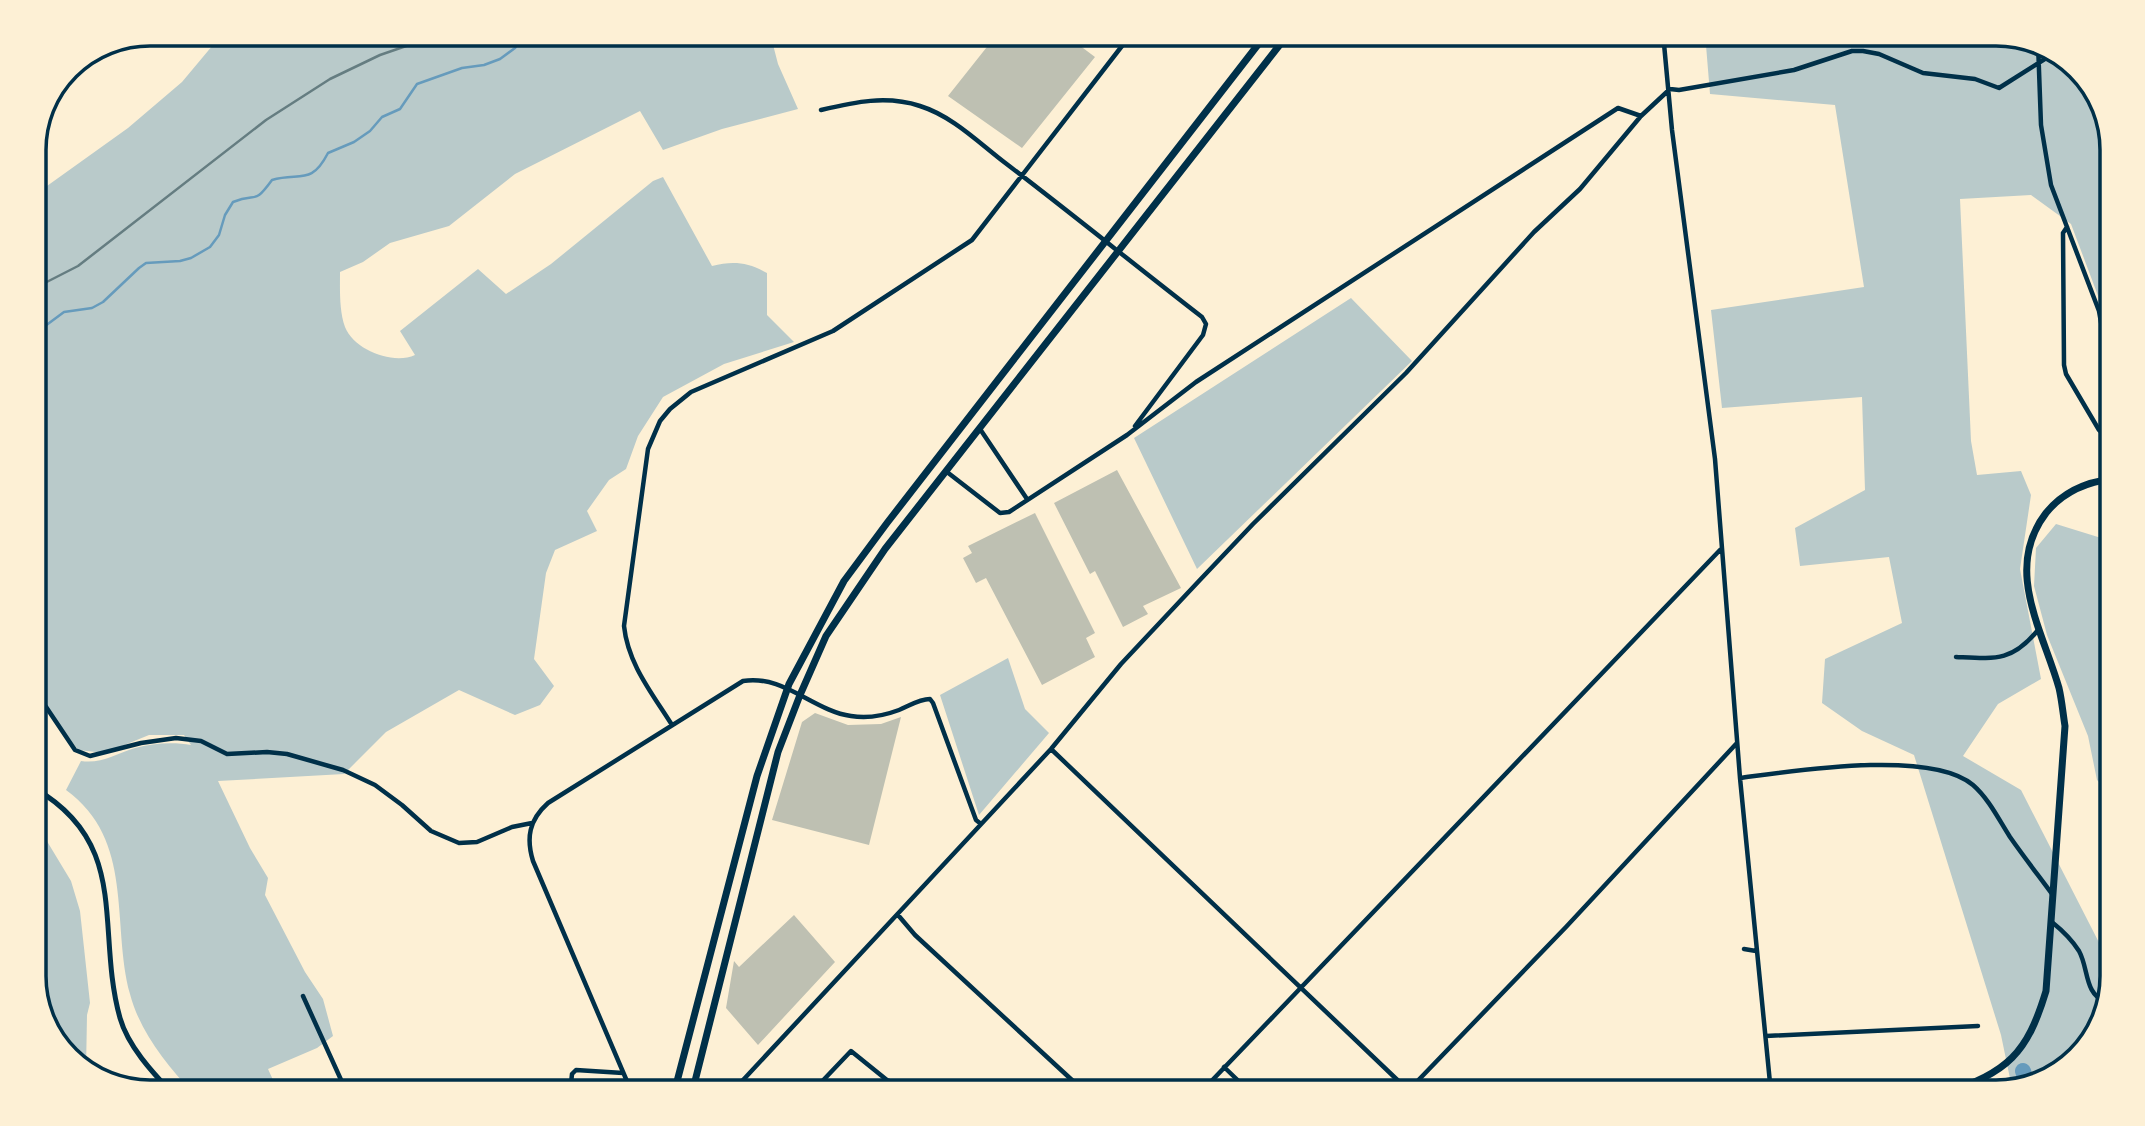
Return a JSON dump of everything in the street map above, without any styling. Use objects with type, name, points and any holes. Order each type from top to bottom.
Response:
[{"type":"highway","points":[[677,1080],[757,776],[787,689],[817,628],[844,581],[1258,45]]},
{"type":"highway","points":[[695,1080],[778,752],[826,636],[884,549],[1280,45]]},
{"type":"highway","points":[[1978,1080],[1998,1070],[2019,1052],[2036,1023],[2046,991],[2053,923],[2065,726],[2059,690],[2031,610],[2027,582],[2028,551],[2038,524],[2054,503],[2074,490],[2099,481]]},
{"type":"street","points":[[672,724],[637,670],[629,652],[624,626],[648,449],[660,421],[691,392],[833,331],[972,240],[1123,45]]},
{"type":"street","points":[[1664,45],[1672,130],[1715,459],[1740,778],[1770,1080]]},
{"type":"street","points":[[743,1080],[1051,749],[1121,664],[1253,524],[1406,373],[1534,232],[1580,189],[1641,116],[1670,89],[1679,90],[1794,70],[1852,51],[1878,54],[1923,73],[1975,79],[1999,88],[2045,58]]},
{"type":"street","points":[[2039,55],[2041,125],[2048,170],[2099,311]]},
{"type":"street","points":[[821,110],[865,100],[894,101],[918,105],[949,121],[1202,317],[1206,324],[1203,335],[1131,433]]},
{"type":"street","points":[[947,472],[1000,513],[1009,512],[1131,433],[1196,382],[1618,108],[1641,116]]},
{"type":"street","points":[[2067,227],[2063,233],[2064,365],[2066,374],[2099,430]]},
{"type":"street","points":[[980,429],[1027,499]]},
{"type":"street","points":[[1212,1080],[1721,550]]},
{"type":"street","points":[[1956,657],[2004,658],[2018,651],[2039,629]]},
{"type":"street","points":[[627,1080],[533,861],[528,842],[532,823],[548,803],[743,681],[758,680],[787,689],[839,714],[863,717],[884,715],[923,699],[930,699],[976,820],[981,824]]},
{"type":"street","points":[[46,708],[75,750],[90,756],[141,743],[176,738],[201,741],[227,754],[287,754],[343,770],[375,785],[402,804],[431,831],[459,843],[477,842],[512,827],[532,823]]},
{"type":"street","points":[[1420,1080],[1737,743]]},
{"type":"street","points":[[1051,749],[1397,1080]]},
{"type":"street","points":[[1740,778],[1836,766],[1924,768],[1958,776],[1969,782],[1986,800],[2054,898]]},
{"type":"street","points":[[46,797],[67,811],[91,845],[107,894],[110,948],[121,1020],[143,1059],[161,1080]]},
{"type":"street","points":[[898,915],[915,936],[1072,1080]]},
{"type":"street","points":[[2053,923],[2079,951],[2086,966],[2087,981],[2097,999]]},
{"type":"street","points":[[1744,949],[1756,951]]},
{"type":"street","points":[[303,996],[341,1080]]},
{"type":"street","points":[[1766,1036],[1978,1026]]},
{"type":"street","points":[[823,1080],[851,1051],[888,1080]]},
{"type":"street","points":[[1224,1067],[1238,1080]]},
{"type":"street","points":[[571,1080],[576,1070],[624,1073]]},
{"type":"shaded area","points":[[213,45],[773,45],[778,64],[798,109],[722,129],[663,150],[640,111],[515,174],[449,226],[390,243],[363,262],[340,272],[342,314],[350,335],[365,349],[386,357],[406,358],[415,355],[400,331],[478,269],[506,294],[551,264],[653,181],[663,177],[712,266],[740,264],[767,273],[767,315],[794,342],[724,364],[663,397],[638,436],[626,469],[609,480],[587,511],[597,531],[555,550],[546,573],[534,659],[554,686],[540,705],[515,715],[459,690],[386,732],[344,774],[218,781],[250,848],[268,878],[265,895],[305,972],[323,999],[333,1036],[317,1048],[268,1069],[273,1080],[181,1080],[155,1047],[140,1021],[130,994],[112,858],[102,833],[88,810],[66,790],[81,761],[102,760],[149,745],[191,745],[184,735],[149,735],[105,753],[78,750],[46,705],[46,187],[128,128],[182,82]]},
{"type":"shaded area","points":[[1706,45],[1996,45],[2023,49],[2054,63],[2082,91],[2094,116],[2099,142],[2099,299],[2071,224],[2031,195],[1960,199],[1971,441],[1977,475],[2021,471],[2031,495],[2020,569],[2041,679],[1998,704],[1963,756],[2021,790],[2100,944],[2099,991],[2089,1023],[2074,1045],[2059,1059],[2036,1073],[2010,1080],[2001,1035],[1914,755],[1862,731],[1822,703],[1825,659],[1902,623],[1889,557],[1800,566],[1795,528],[1865,490],[1862,397],[1722,408],[1711,310],[1864,287],[1835,105],[1710,94]]},
{"type":"shaded area","points":[[1351,298],[1412,361],[1197,569],[1134,438]]},
{"type":"shaded area","points":[[2056,524],[2099,538],[2100,783],[2088,736],[2047,635],[2034,586],[2036,548]]},
{"type":"shaded area","points":[[1008,658],[1025,709],[1049,733],[979,815],[940,695]]},
{"type":"shaded area","points":[[46,840],[71,881],[80,911],[90,1003],[87,1015],[86,1059],[63,1035],[47,997]]},
{"type":"building","points":[[988,45],[1079,45],[1095,57],[1022,148],[948,96]]},
{"type":"building","points":[[1117,470],[1181,588],[1143,606],[1148,614],[1123,627],[1095,571],[1090,574],[1054,503]]},
{"type":"building","points":[[1035,513],[1095,633],[1086,638],[1095,657],[1042,685],[986,578],[976,583],[963,558],[972,553],[968,546]]},
{"type":"building","points":[[815,713],[848,725],[881,724],[901,717],[869,845],[772,820],[802,722]]},
{"type":"building","points":[[794,915],[835,962],[758,1045],[726,1008],[734,961],[739,967]]},
{"type":"waterway","points":[[46,325],[64,312],[92,308],[103,302],[146,263],[180,261],[210,247],[219,235],[225,215],[233,202],[258,196],[272,180],[310,174],[328,153],[354,142],[370,131],[382,117],[400,109],[417,84],[462,68],[484,65],[500,59],[517,45]]},
{"type":"waterway","points":[[2023,1071],[2025,1076]]},
{"type":"railway","points":[[46,282],[78,266],[266,120],[330,79],[380,55],[409,45]]}]
